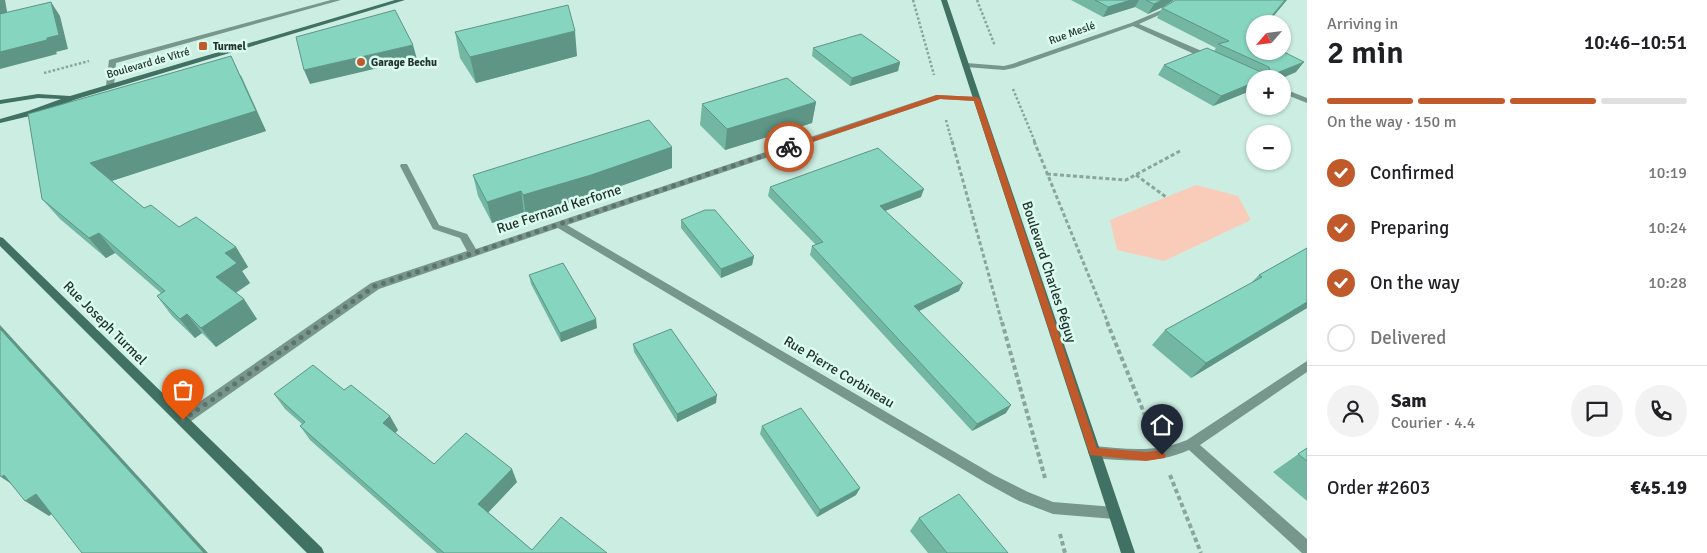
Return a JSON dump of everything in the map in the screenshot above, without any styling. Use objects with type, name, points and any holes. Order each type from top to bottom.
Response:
[{"type":"street","points":[[110,86],[112,62],[338,0]]},
{"type":"street","name":"Boulevard de Vitré","points":[[0,121],[31,113],[110,86],[402,0]]},
{"type":"street","name":"Boulevard Charles Péguy","points":[[944,0],[1128,553]]},
{"type":"street","name":"Rue Meslé","points":[[966,65],[1004,68],[1014,66],[1132,24],[1166,10],[1182,0]]},
{"type":"street","points":[[1132,24],[1212,59]]},
{"type":"street","points":[[1291,94],[1307,101]]},
{"type":"street","name":"Boulevard de Vitré","points":[[0,102],[38,96],[74,97]]},
{"type":"street","name":"Rue Fernand Kerforne","points":[[183,420],[375,286],[939,97],[977,99]]},
{"type":"street","points":[[404,166],[436,227],[464,236],[473,254]]},
{"type":"street","name":"Rue Pierre Corbineau","points":[[560,224],[990,479],[1024,497],[1053,508],[1114,513]]},
{"type":"street","name":"Rue Joseph Turmel","points":[[0,240],[317,553]]},
{"type":"street","points":[[1094,452],[1146,456],[1178,451],[1307,366]]},
{"type":"street","points":[[1191,444],[1307,548]]},
{"type":"path","points":[[913,0],[1065,553]]},
{"type":"path","points":[[977,0],[1201,553]]},
{"type":"path","points":[[1048,174],[1126,180],[1180,151]]},
{"type":"path","points":[[1136,175],[1166,197]]},
{"type":"shaded area","points":[[1196,185],[1238,196],[1251,220],[1164,261],[1117,250],[1110,220]]},
{"type":"building","points":[[1095,0],[1131,0],[1108,7]]},
{"type":"building","points":[[1146,0],[1162,0],[1154,4]]},
{"type":"building","points":[[1176,0],[1285,0],[1272,15],[1246,15],[1246,57],[1218,44],[1229,41],[1162,8]]},
{"type":"building","points":[[51,2],[59,35],[0,52],[0,14]]},
{"type":"building","points":[[568,5],[575,31],[470,57],[455,32]]},
{"type":"building","points":[[395,10],[413,45],[304,70],[296,37]]},
{"type":"building","points":[[861,34],[900,62],[852,78],[813,48]]},
{"type":"building","points":[[1207,48],[1256,70],[1246,70],[1246,86],[1221,96],[1164,65]]},
{"type":"building","points":[[231,56],[256,111],[90,163],[144,208],[151,205],[179,227],[196,217],[236,247],[225,253],[237,263],[216,277],[244,299],[201,328],[187,314],[180,319],[157,296],[165,291],[99,233],[89,238],[42,199],[28,114]]},
{"type":"building","points":[[1291,56],[1304,62],[1284,70],[1270,70],[1269,67],[1253,60],[1291,60]]},
{"type":"building","points":[[787,78],[816,102],[727,129],[702,104]]},
{"type":"building","points":[[649,120],[672,147],[591,175],[523,195],[521,191],[487,202],[473,175]]},
{"type":"building","points":[[878,148],[924,189],[880,206],[963,283],[914,306],[1011,405],[977,424],[812,246],[823,242],[770,187]]},
{"type":"building","points":[[705,210],[715,210],[754,256],[721,269],[681,220]]},
{"type":"building","points":[[1307,248],[1307,302],[1206,363],[1165,330],[1262,277],[1259,275]]},
{"type":"building","points":[[563,263],[596,319],[560,333],[529,275]]},
{"type":"building","points":[[0,329],[204,553],[82,553],[36,494],[25,501],[4,475],[1,477]]},
{"type":"building","points":[[671,329],[717,395],[677,414],[633,344]]},
{"type":"building","points":[[313,365],[344,390],[351,385],[390,416],[383,423],[434,464],[466,433],[512,469],[478,504],[532,550],[561,517],[607,553],[444,553],[300,426],[305,422],[274,394]]},
{"type":"building","points":[[801,408],[860,488],[820,510],[762,426]]},
{"type":"building","points":[[1307,448],[1307,461],[1298,454]]},
{"type":"building","points":[[959,494],[1008,553],[947,553],[919,518]]},
{"type":"way so far","points":[[183,420],[375,286],[789,147]]},
{"type":"place","name":"Turmel","points":[[203,46]]},
{"type":"place","name":"Garage Bechu","points":[[361,62]]},
{"type":"route","points":[[789,147],[939,97],[977,99],[1094,452],[1146,456],[1162,455]]}]
